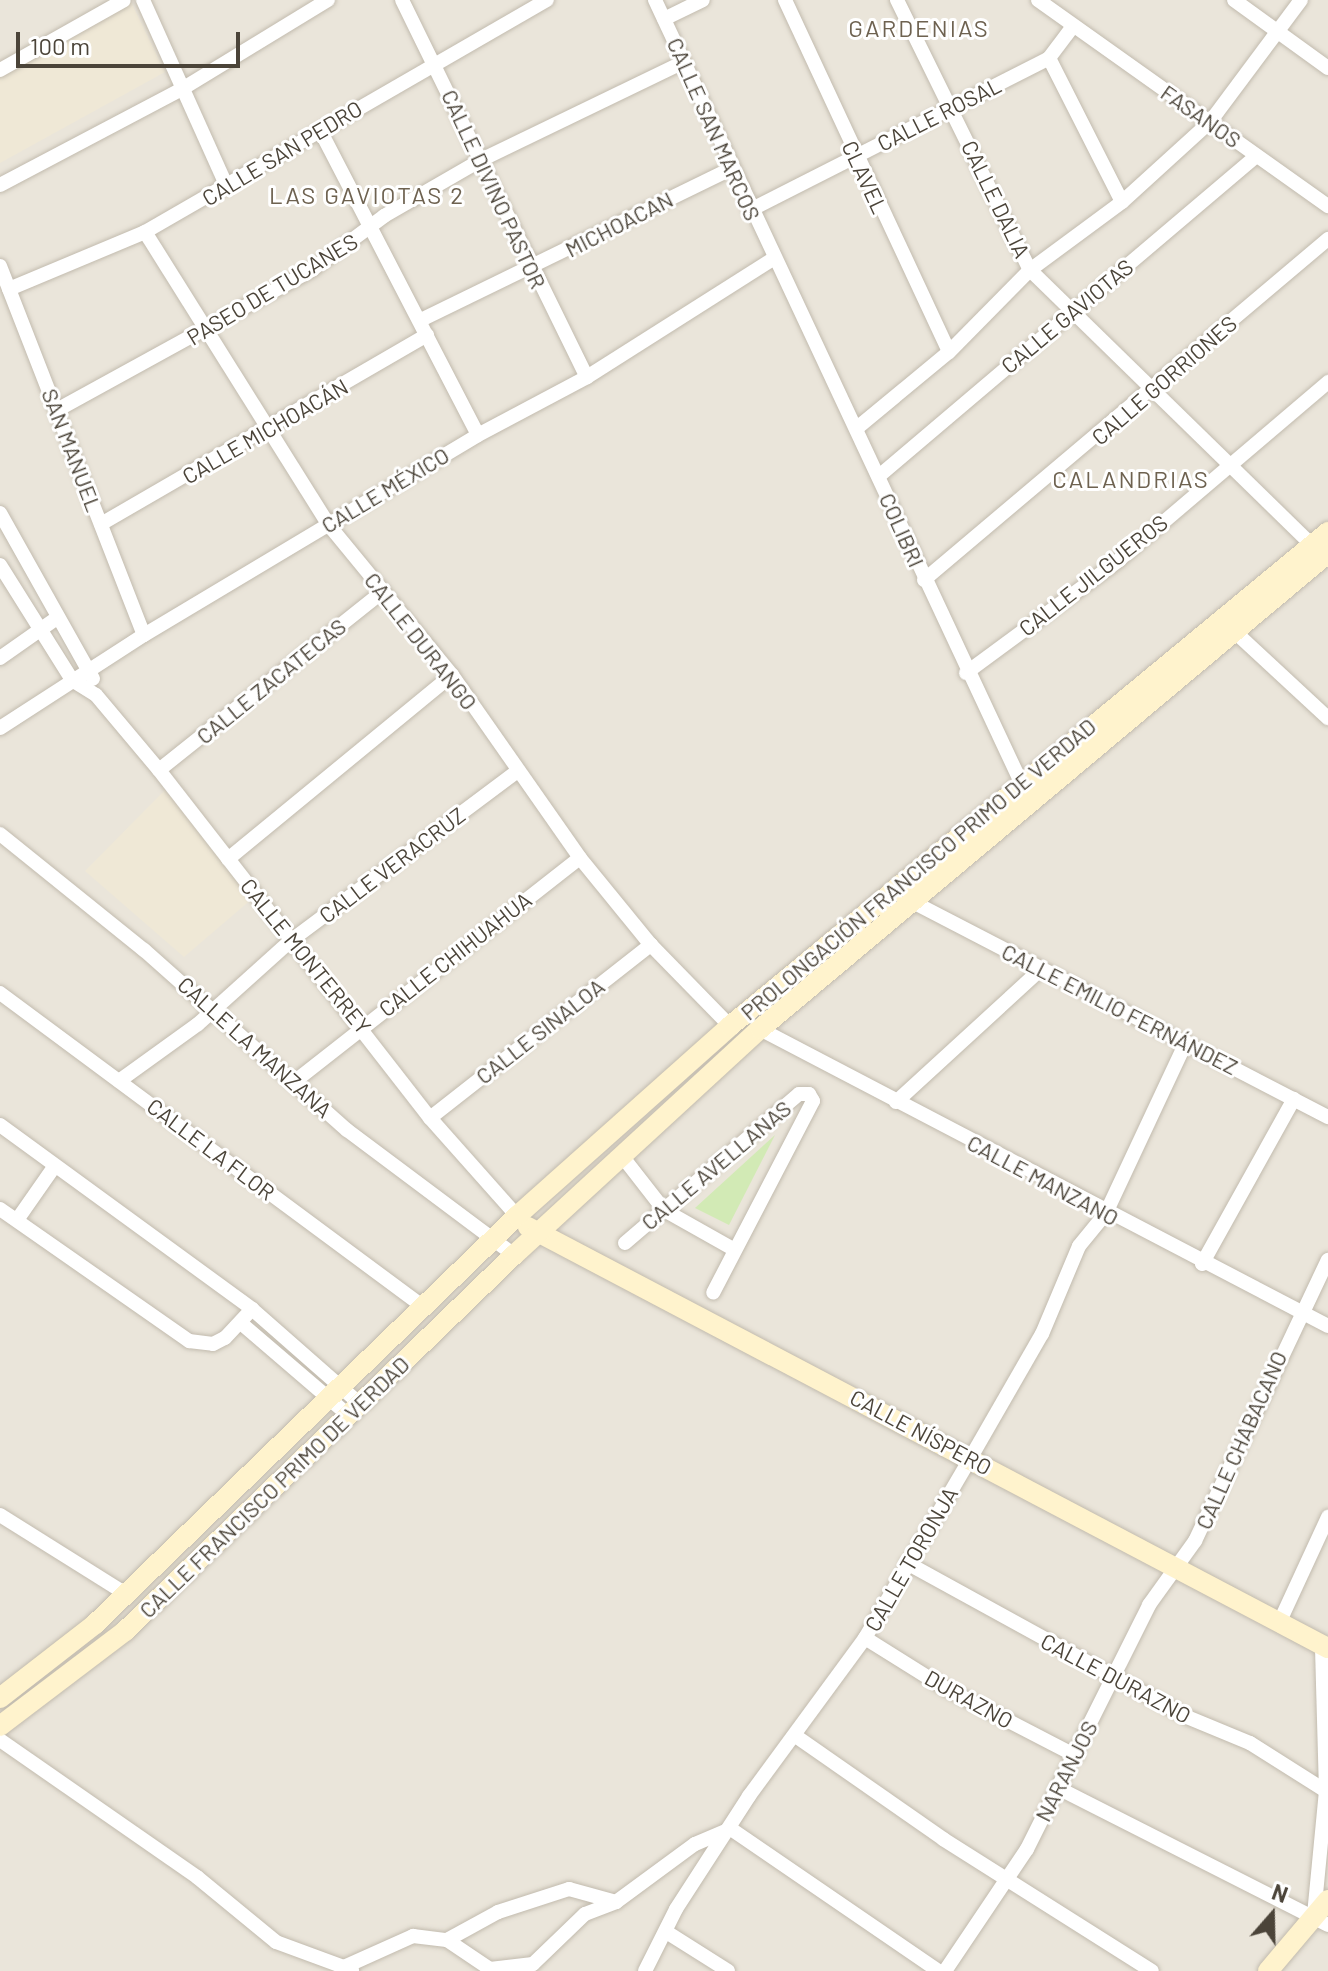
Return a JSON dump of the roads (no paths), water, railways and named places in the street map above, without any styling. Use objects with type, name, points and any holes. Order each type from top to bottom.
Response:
[{"type":"main road","name":"PROLONGACIÓN FRANCISCO PRIMO DE VERDAD","points":[[536,1234],[760,1029],[1235,632],[1324,549]]},
{"type":"main road","name":"PROLONGACIÓN FRANCISCO PRIMO DE VERDAD","points":[[517,1216],[730,1026],[1021,783],[1324,549]]},
{"type":"main road","name":"CALLE NÍSPERO","points":[[517,1216],[536,1234],[1178,1566],[1325,1646]]},
{"type":"main road","name":"CALLE FRANCISCO PRIMO DE VERDAD","points":[[0,1698],[126,1594],[517,1216]]},
{"type":"main road","name":"CALLE FRANCISCO PRIMO DE VERDAD","points":[[0,1726],[107,1647],[536,1234]]},
{"type":"main road","points":[[1268,1971],[1323,1914]]},
{"type":"street","points":[[0,70],[124,0]]},
{"type":"street","points":[[143,0],[227,187]]},
{"type":"street","points":[[0,185],[182,89],[328,0]]},
{"type":"street","name":"CALLE DIVINO PASTOR","points":[[402,0],[435,61],[530,269],[587,377]]},
{"type":"street","name":"CALLE SAN PEDRO","points":[[9,289],[145,232],[321,132],[435,61],[547,0]]},
{"type":"street","name":"CALLE SAN MARCOS","points":[[655,0],[773,259]]},
{"type":"street","points":[[664,19],[703,0]]},
{"type":"street","name":"CLAVEL","points":[[785,0],[949,352]]},
{"type":"street","name":"CALLE DALIA","points":[[897,0],[1030,270],[1227,464],[1324,549]]},
{"type":"street","name":"FASANOS","points":[[1038,0],[1328,206]]},
{"type":"street","points":[[1234,0],[1328,68]]},
{"type":"street","points":[[857,428],[949,352],[1030,270],[1122,202],[1210,122],[1301,0]]},
{"type":"street","name":"CALLE ROSAL","points":[[750,210],[1049,58],[1073,26]]},
{"type":"street","points":[[1049,58],[1122,202]]},
{"type":"street","name":"PASEO DE TUCANES","points":[[57,410],[204,332],[481,160],[684,62]]},
{"type":"street","points":[[321,132],[478,435]]},
{"type":"street","name":"CALLE GAVIOTAS","points":[[879,476],[1256,156]]},
{"type":"street","name":"MICHOACAN","points":[[424,328],[530,269],[730,169]]},
{"type":"street","name":"CALLE DURANGO","points":[[145,232],[266,433],[328,524],[452,675],[516,772],[580,858],[651,945],[730,1026]]},
{"type":"street","name":"CALLE GORRIONES","points":[[924,580],[1328,239]]},
{"type":"street","name":"CALLE MÉXICO","points":[[0,728],[144,635],[478,435],[587,377],[773,259]]},
{"type":"street","name":"COLIBRI","points":[[773,259],[857,428],[966,673],[1030,802]]},
{"type":"street","name":"SAN MANUEL","points":[[0,266],[144,635]]},
{"type":"street","name":"CALLE MICHOACÁN","points":[[101,524],[266,433],[424,328]]},
{"type":"street","name":"CALLE JILGUEROS","points":[[966,673],[1119,560],[1227,464],[1328,382]]},
{"type":"street","points":[[0,513],[57,618],[91,670]]},
{"type":"street","points":[[0,565],[39,633],[72,680]]},
{"type":"street","name":"CALLE ZACATECAS","points":[[159,770],[383,591]]},
{"type":"street","points":[[0,658],[57,618]]},
{"type":"street","points":[[1235,632],[1328,718]]},
{"type":"street","name":"CALLE MONTERREY","points":[[91,670],[96,695]]},
{"type":"street","points":[[228,859],[452,675]]},
{"type":"street","name":"CALLE MONTERREY","points":[[72,680],[96,695],[159,770],[289,942],[362,1026],[430,1118],[517,1216]]},
{"type":"street","name":"CALLE VERACRUZ","points":[[119,1081],[212,1009],[289,942],[516,772]]},
{"type":"street","name":"CALLE LA MANZANA","points":[[0,834],[212,1009],[347,1130],[514,1255]]},
{"type":"street","name":"CALLE CHIHUAHUA","points":[[294,1082],[580,858]]},
{"type":"street","name":"CALLE EMILIO FERNÁNDEZ","points":[[911,901],[1328,1117]]},
{"type":"street","name":"CALLE SINALOA","points":[[430,1118],[651,945]]},
{"type":"street","points":[[896,1102],[1041,969]]},
{"type":"street","name":"CALLE LA FLOR","points":[[0,993],[422,1306]]},
{"type":"street","name":"CALLE MANZANO","points":[[760,1029],[1202,1264],[1328,1326]]},
{"type":"street","name":"CALLE TORONJA","points":[[645,1971],[668,1933],[676,1909],[865,1638],[970,1459],[1042,1334],[1079,1246],[1106,1213],[1186,1042]]},
{"type":"street","name":"CALLE AVELLANAS","points":[[625,1243],[799,1094],[809,1094],[813,1101],[735,1250]]},
{"type":"street","points":[[1202,1264],[1294,1099]]},
{"type":"street","points":[[0,1125],[252,1309],[354,1409]]},
{"type":"street","points":[[622,1156],[664,1210],[735,1250],[713,1293]]},
{"type":"street","points":[[17,1220],[54,1167]]},
{"type":"street","points":[[0,1209],[189,1341],[213,1344],[242,1324],[252,1309]]},
{"type":"street","name":"CALLE CHABACANO","points":[[1178,1566],[1210,1513],[1299,1311],[1328,1260]]},
{"type":"street","points":[[242,1324],[335,1391]]},
{"type":"street","points":[[0,1515],[126,1594]]},
{"type":"street","points":[[1280,1621],[1328,1517]]},
{"type":"street","name":"CALLE DURAZNO","points":[[907,1563],[1114,1677],[1250,1743],[1326,1791]]},
{"type":"street","name":"NARANJOS","points":[[945,1971],[1058,1788],[1149,1605],[1178,1566]]},
{"type":"street","name":"DURAZNO","points":[[865,1638],[945,1688],[1076,1756]]},
{"type":"street","points":[[1058,1788],[1323,1914],[1325,1646]]},
{"type":"street","points":[[797,1737],[1004,1879],[1152,1971]]},
{"type":"street","points":[[0,1740],[197,1877],[276,1942],[349,1969],[413,1936],[447,1940],[491,1970],[533,1964],[585,1914],[616,1902],[695,1844],[731,1829],[938,1971]]},
{"type":"street","points":[[447,1940],[498,1912],[569,1889],[616,1902]]},
{"type":"street","points":[[668,1933],[728,1971]]},
{"type":"district","name":"GARDENIAS","points":[[919,28]]},
{"type":"district","name":"LAS GAVIOTAS 2","points":[[367,195]]},
{"type":"district","name":"CALANDRIAS","points":[[1131,479]]}]
